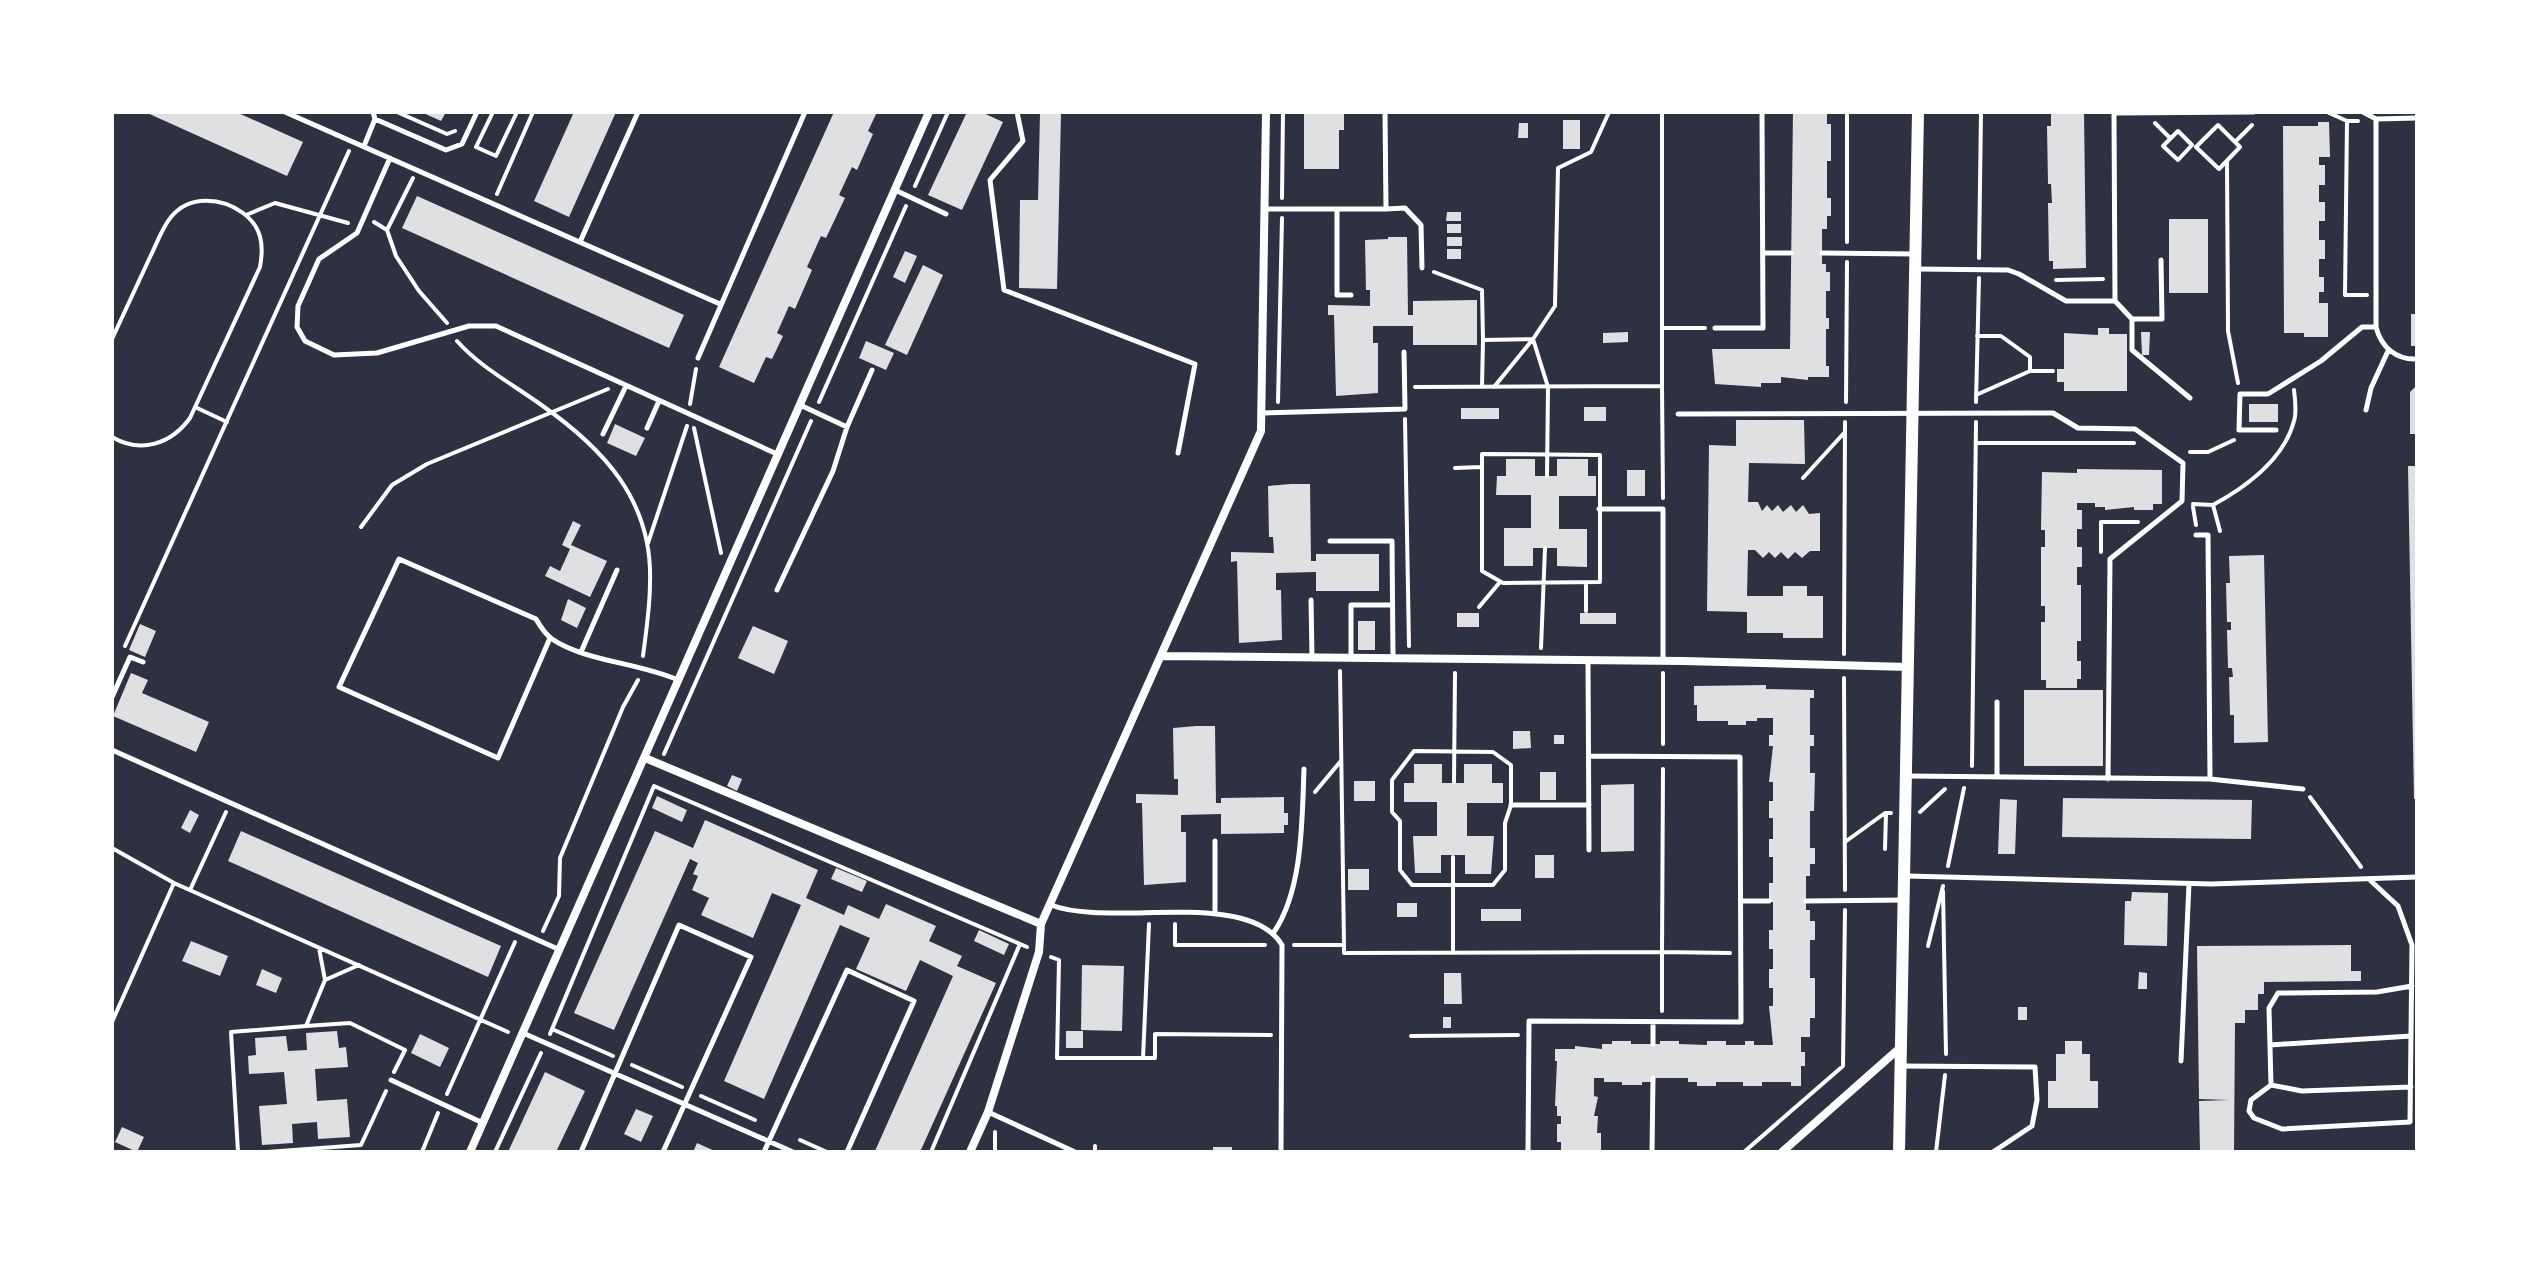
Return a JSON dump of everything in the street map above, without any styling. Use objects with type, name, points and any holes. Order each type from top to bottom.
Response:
[{"type":"street","points":[[470,1152],[929,112]]},
{"type":"street","points":[[970,1152],[988,1112],[1039,952],[1041,924],[1261,431],[1266,112]]},
{"type":"street","points":[[1899,1152],[1918,112]]},
{"type":"street","points":[[1163,656],[1909,667]]},
{"type":"street","points":[[645,758],[1041,924]]},
{"type":"street","points":[[1782,1152],[1902,1046]]},
{"type":"lane","points":[[285,112],[720,304]]},
{"type":"lane","points":[[364,146],[375,119],[373,112]]},
{"type":"lane","points":[[375,119],[446,150],[462,144],[477,112]]},
{"type":"lane","points":[[580,242],[638,112]]},
{"type":"lane","points":[[698,358],[805,112]]},
{"type":"lane","points":[[1017,112],[1023,141],[990,180],[1004,290],[1195,364],[1178,453]]},
{"type":"lane","points":[[1385,112],[1386,209]]},
{"type":"lane","points":[[1715,328],[1763,328],[1762,112]]},
{"type":"lane","points":[[2190,398],[2132,350],[2132,319],[2115,301],[2114,113],[2254,112]]},
{"type":"lane","points":[[2363,112],[2376,119],[2417,118]]},
{"type":"lane","points":[[2376,119],[2376,327],[2378,337],[2388,351],[2407,359],[2417,359]]},
{"type":"lane","points":[[390,158],[357,233],[319,259],[298,306],[297,327],[305,341],[334,355],[377,353],[469,326],[496,326],[778,455]]},
{"type":"lane","points":[[895,190],[946,214]]},
{"type":"lane","points":[[1265,209],[1405,208],[1421,225],[1422,268]]},
{"type":"lane","points":[[1337,209],[1337,295],[1351,295]]},
{"type":"lane","points":[[1763,253],[1791,253]]},
{"type":"lane","points":[[1822,253],[1916,254]]},
{"type":"lane","points":[[2132,319],[2162,319],[2161,260]]},
{"type":"lane","points":[[1915,269],[2013,271],[2066,301],[2115,301]]},
{"type":"lane","points":[[2276,430],[2239,430],[2240,394],[2268,394],[2345,343],[2362,327],[2376,327]]},
{"type":"lane","points":[[2366,410],[2371,388],[2388,351]]},
{"type":"lane","points":[[1261,413],[1405,409],[1404,352]]},
{"type":"lane","points":[[777,590],[833,471],[847,427],[872,370]]},
{"type":"lane","points":[[603,434],[624,384]]},
{"type":"lane","points":[[647,428],[659,401]]},
{"type":"lane","points":[[800,405],[847,427]]},
{"type":"lane","points":[[1678,414],[2053,413],[2078,428],[2135,429],[2183,463],[2182,501],[2110,559],[2108,779]]},
{"type":"lane","points":[[1599,509],[1663,509],[1663,661]]},
{"type":"lane","points":[[2196,535],[2208,535],[2210,779]]},
{"type":"lane","points":[[1330,541],[1392,541],[1393,659]]},
{"type":"lane","points":[[550,638],[498,758],[339,687],[399,559],[536,619],[550,638],[581,652],[642,666],[679,680]]},
{"type":"lane","points":[[581,652],[617,570]]},
{"type":"lane","points":[[1311,600],[1312,658]]},
{"type":"lane","points":[[1351,659],[1351,605],[1393,605]]},
{"type":"lane","points":[[112,697],[130,657],[143,662]]},
{"type":"lane","points":[[1588,660],[1589,850]]},
{"type":"lane","points":[[1997,702],[1997,777]]},
{"type":"lane","points":[[112,750],[559,950]]},
{"type":"lane","points":[[1528,1152],[1529,1021],[1741,1022],[1740,757],[1589,756]]},
{"type":"lane","points":[[1274,932],[1283,918],[1294,883],[1304,769]]},
{"type":"lane","points":[[1907,776],[2210,779],[2303,789]]},
{"type":"lane","points":[[1511,805],[1589,805]]},
{"type":"lane","points":[[1215,841],[1215,913]]},
{"type":"lane","points":[[1906,876],[2189,884],[2370,881],[2417,877]]},
{"type":"lane","points":[[2370,881],[2398,906],[2412,945],[2411,1087],[2410,1122],[2282,1129],[2254,1118],[2249,1111],[2251,1100],[2271,1085],[2302,1091],[2411,1087]]},
{"type":"lane","points":[[2181,1061],[2189,884]]},
{"type":"lane","points":[[1806,901],[1905,900]]},
{"type":"lane","points":[[1741,901],[1769,901]]},
{"type":"lane","points":[[1050,904],[1063,910],[1085,913],[1215,913],[1274,932],[1282,945],[1281,1152]]},
{"type":"lane","points":[[581,1152],[679,925],[751,957],[663,1152]]},
{"type":"lane","points":[[764,1152],[847,970],[914,1001],[847,1152]]},
{"type":"lane","points":[[2271,1085],[2269,1008],[2278,993],[2377,992],[2412,986]]},
{"type":"lane","points":[[1653,1022],[1653,1044]]},
{"type":"lane","points":[[521,1034],[793,1152]]},
{"type":"lane","points":[[2270,1045],[2411,1036]]},
{"type":"lane","points":[[1901,1066],[2035,1067],[2037,1100],[2032,1126],[1993,1152]]},
{"type":"lane","points":[[1652,1152],[1653,1078]]},
{"type":"lane","points":[[391,1080],[483,1123]]},
{"type":"lane","points":[[988,1112],[1075,1152]]},
{"type":"path","points":[[397,112],[447,134],[458,129]]},
{"type":"path","points":[[493,112],[476,147],[496,156],[516,114],[506,112]]},
{"type":"path","points":[[493,204],[533,112]]},
{"type":"path","points":[[495,1152],[546,1043],[654,786],[660,764],[948,112]]},
{"type":"path","points":[[1278,413],[1283,112]]},
{"type":"path","points":[[1494,387],[1555,306],[1558,168],[1591,152],[1609,112]]},
{"type":"path","points":[[1662,112],[1663,509]]},
{"type":"path","points":[[1928,946],[1964,788],[1972,777],[1981,112]]},
{"type":"path","points":[[2327,112],[2347,121],[2376,119]]},
{"type":"path","points":[[2347,121],[2345,295],[2376,295]]},
{"type":"path","points":[[2235,142],[2255,122]]},
{"type":"path","points":[[2235,142],[2218,125],[2194,146],[2178,160],[2163,146],[2178,131],[2194,146],[2219,169],[2240,147],[2235,142]]},
{"type":"path","points":[[130,657],[124,649],[353,142]]},
{"type":"path","points":[[2227,161],[2228,331],[2240,394]]},
{"type":"path","points":[[387,230],[417,170]]},
{"type":"path","points":[[112,339],[171,217],[192,202],[205,200],[229,205],[245,215],[259,231],[263,244],[260,267],[182,429],[160,443],[133,445],[112,437]]},
{"type":"path","points":[[245,215],[275,203],[349,223],[362,222]]},
{"type":"path","points":[[371,220],[387,230],[396,256],[419,291],[444,317],[459,344],[551,412],[602,455],[630,491],[646,532],[651,581],[642,666],[560,858],[559,896],[539,941]]},
{"type":"path","points":[[1979,259],[1992,260]]},
{"type":"path","points":[[1422,268],[1482,290],[1482,387]]},
{"type":"path","points":[[2049,280],[2100,280],[2106,272]]},
{"type":"path","points":[[1662,328],[1715,328]]},
{"type":"path","points":[[1977,336],[2001,336],[2030,357],[2030,371]]},
{"type":"path","points":[[1483,340],[1533,339]]},
{"type":"path","points":[[1533,339],[1548,387],[1547,476]]},
{"type":"path","points":[[698,358],[690,403],[691,416],[723,563]]},
{"type":"path","points":[[1976,395],[2030,371],[2053,371]]},
{"type":"path","points":[[2213,505],[2234,493],[2278,452],[2295,419],[2294,379]]},
{"type":"path","points":[[361,527],[392,485],[427,464],[624,384]]},
{"type":"path","points":[[1405,387],[1662,386]]},
{"type":"path","points":[[195,407],[227,422]]},
{"type":"path","points":[[1405,409],[1409,647]]},
{"type":"path","points":[[647,545],[679,443],[691,416]]},
{"type":"path","points":[[2167,452],[2208,452],[2233,441],[2239,430]]},
{"type":"path","points":[[1803,478],[1845,431]]},
{"type":"path","points":[[1976,443],[2155,444]]},
{"type":"path","points":[[1482,454],[1600,455],[1600,582],[1500,582],[1482,571],[1482,467],[1482,454]]},
{"type":"path","points":[[1455,468],[1482,467]]},
{"type":"path","points":[[2192,504],[2196,535]]},
{"type":"path","points":[[1541,648],[1545,548]]},
{"type":"path","points":[[1479,607],[1500,582]]},
{"type":"path","points":[[1586,582],[1586,611]]},
{"type":"path","points":[[1340,658],[1344,953],[1741,953]]},
{"type":"path","points":[[1454,782],[1455,659]]},
{"type":"path","points":[[1662,1022],[1663,661]]},
{"type":"path","points":[[1414,751],[1454,751],[1493,752],[1511,765],[1511,805],[1505,823],[1505,870],[1493,885],[1412,885],[1400,870],[1400,821],[1392,812],[1392,780],[1414,751]]},
{"type":"path","points":[[1303,807],[1341,760]]},
{"type":"path","points":[[654,786],[1059,960],[1057,1058],[1155,1058],[1155,1034],[1282,1035]]},
{"type":"path","points":[[2303,789],[2370,881]]},
{"type":"path","points":[[190,890],[230,802]]},
{"type":"path","points":[[1845,842],[1886,813]]},
{"type":"path","points":[[112,848],[174,883],[480,1019],[521,1034]]},
{"type":"path","points":[[1453,857],[1453,953]]},
{"type":"path","points":[[112,1022],[174,883]]},
{"type":"path","points":[[1936,1152],[1946,1066],[1943,884]]},
{"type":"path","points":[[1143,1058],[1149,921],[1162,921]]},
{"type":"path","points":[[1175,921],[1175,945],[1344,945]]},
{"type":"path","points":[[422,1152],[519,932]]},
{"type":"path","points":[[931,1152],[1020,944]]},
{"type":"path","points":[[306,1026],[325,980],[318,947]]},
{"type":"path","points":[[325,980],[359,965]]},
{"type":"path","points":[[238,1152],[231,1032],[350,1023],[405,1050],[361,1145],[267,1152]]},
{"type":"path","points":[[1411,1036],[1529,1035]]},
{"type":"path","points":[[995,1132],[995,1152]]},
{"type":"building","points":[[145,112],[236,112],[303,142],[287,176]]},
{"type":"building","points":[[421,112],[446,112],[441,121]]},
{"type":"building","points":[[574,112],[616,112],[569,217],[534,201]]},
{"type":"building","points":[[834,112],[877,112],[868,131],[873,134],[857,170],[852,167],[839,195],[845,198],[826,238],[821,236],[807,267],[812,270],[795,309],[789,306],[777,333],[783,336],[772,359],[766,357],[754,383],[719,367]]},
{"type":"building","points":[[967,112],[981,112],[1003,122],[962,210],[928,195]]},
{"type":"building","points":[[1304,112],[1344,112],[1344,130],[1339,130],[1339,169],[1304,169]]},
{"type":"building","points":[[1793,112],[1827,112],[1827,124],[1831,124],[1827,198],[1831,198],[1831,216],[1827,216],[1827,229],[1822,229],[1822,264],[1826,264],[1826,272],[1830,272],[1830,291],[1826,291],[1829,329],[1826,329],[1826,366],[1829,366],[1829,377],[1808,377],[1808,380],[1781,377],[1781,383],[1761,383],[1761,387],[1715,384],[1712,349],[1790,349]]},
{"type":"building","points":[[2051,112],[2084,112],[2086,268],[2053,269],[2053,261],[2049,261],[2048,203],[2052,203],[2051,184],[2048,184],[2047,126],[2051,126]]},
{"type":"building","points":[[1040,114],[1061,114],[1057,289],[1019,288],[1020,200],[1038,200]]},
{"type":"building","points":[[1563,120],[1580,120],[1580,149],[1563,149]]},
{"type":"building","points":[[2318,122],[2329,122],[2330,157],[2319,157],[2319,165],[2325,165],[2325,185],[2319,185],[2319,202],[2325,202],[2325,221],[2319,221],[2319,240],[2325,240],[2325,259],[2319,259],[2319,277],[2324,277],[2324,292],[2319,292],[2319,303],[2328,303],[2328,337],[2304,337],[2304,333],[2284,333],[2283,126],[2318,126]]},
{"type":"building","points":[[1519,123],[1528,123],[1528,138],[1518,138]]},
{"type":"building","points":[[417,196],[684,315],[669,348],[402,228]]},
{"type":"building","points":[[1447,212],[1461,212],[1461,221],[1446,221]]},
{"type":"building","points":[[2169,219],[2208,219],[2208,293],[2169,293]]},
{"type":"building","points":[[1447,224],[1461,224],[1461,233],[1447,233]]},
{"type":"building","points":[[1407,237],[1408,315],[1413,315],[1413,301],[1477,300],[1477,345],[1413,345],[1413,326],[1373,326],[1373,343],[1378,343],[1378,393],[1336,396],[1334,315],[1328,315],[1328,305],[1370,306],[1370,290],[1366,290],[1365,240]]},
{"type":"building","points":[[1447,237],[1462,237],[1462,246],[1447,246]]},
{"type":"building","points":[[1447,249],[1461,249],[1461,259],[1447,259]]},
{"type":"building","points":[[905,251],[917,256],[905,283],[893,277]]},
{"type":"building","points":[[923,265],[943,275],[907,355],[885,345]]},
{"type":"building","points":[[2411,314],[2417,314],[2417,346],[2411,346]]},
{"type":"building","points":[[2098,328],[2109,328],[2109,334],[2127,334],[2127,391],[2064,391],[2064,382],[2057,382],[2057,369],[2064,369],[2064,333],[2098,335]]},
{"type":"building","points":[[1628,332],[1628,342],[1603,343],[1603,333]]},
{"type":"building","points":[[2141,332],[2150,332],[2149,355],[2142,355]]},
{"type":"building","points":[[866,341],[894,353],[886,370],[859,358]]},
{"type":"building","points":[[2415,387],[2417,434],[2410,434],[2410,392]]},
{"type":"building","points":[[2249,404],[2278,404],[2278,422],[2249,422]]},
{"type":"building","points":[[1584,407],[1606,407],[1606,421],[1584,421]]},
{"type":"building","points":[[1461,408],[1499,408],[1499,419],[1461,419]]},
{"type":"building","points":[[1736,420],[1804,420],[1805,464],[1749,463],[1748,502],[1758,502],[1762,511],[1767,505],[1772,511],[1778,505],[1783,512],[1791,505],[1796,512],[1803,505],[1809,514],[1820,513],[1820,551],[1810,551],[1802,558],[1795,552],[1788,559],[1781,552],[1775,558],[1769,552],[1763,558],[1755,550],[1748,550],[1747,596],[1783,596],[1783,586],[1807,586],[1807,596],[1823,596],[1823,638],[1783,638],[1783,633],[1747,633],[1747,612],[1707,611],[1709,445],[1736,446]]},
{"type":"building","points":[[615,424],[645,438],[636,456],[607,443]]},
{"type":"building","points":[[1506,459],[1535,459],[1535,476],[1557,476],[1557,459],[1588,459],[1588,476],[1596,476],[1596,496],[1559,496],[1559,529],[1587,529],[1587,567],[1557,566],[1557,548],[1533,548],[1533,566],[1504,566],[1504,528],[1531,528],[1531,495],[1496,495],[1497,476],[1506,476]]},
{"type":"building","points":[[2408,466],[2417,466],[2417,799],[2414,799]]},
{"type":"building","points":[[2077,469],[2162,470],[2162,504],[2153,504],[2153,510],[2134,510],[2134,507],[2105,510],[2105,507],[2095,507],[2095,503],[2077,503],[2077,510],[2082,510],[2082,529],[2077,529],[2077,547],[2082,547],[2082,567],[2077,567],[2077,585],[2081,585],[2081,641],[2077,641],[2077,661],[2081,661],[2081,679],[2077,679],[2077,688],[2046,688],[2046,680],[2041,680],[2041,622],[2045,622],[2045,606],[2041,606],[2041,547],[2045,547],[2045,530],[2041,530],[2042,472],[2077,473]]},
{"type":"building","points":[[1627,470],[1645,470],[1645,496],[1627,496]]},
{"type":"building","points":[[1310,484],[1311,561],[1316,561],[1316,554],[1379,554],[1379,591],[1316,591],[1316,572],[1276,573],[1276,590],[1281,590],[1282,640],[1239,643],[1237,561],[1231,562],[1231,552],[1274,553],[1273,537],[1269,537],[1268,486]]},
{"type":"building","points":[[573,521],[581,525],[571,545],[607,561],[590,597],[545,576],[550,566],[560,571],[570,549],[562,545]]},
{"type":"building","points":[[2264,555],[2268,742],[2234,743],[2229,677],[2233,677],[2232,668],[2228,668],[2227,630],[2231,630],[2231,622],[2227,622],[2226,583],[2230,583],[2229,556]]},
{"type":"building","points":[[568,599],[586,608],[577,628],[561,620]]},
{"type":"building","points":[[1457,613],[1479,613],[1479,627],[1457,627]]},
{"type":"building","points":[[1580,613],[1616,613],[1616,624],[1580,624]]},
{"type":"building","points":[[1358,621],[1375,621],[1375,650],[1358,650]]},
{"type":"building","points":[[140,624],[156,631],[145,657],[129,650]]},
{"type":"building","points":[[753,626],[788,641],[774,674],[738,658]]},
{"type":"building","points":[[131,673],[148,680],[142,693],[209,722],[196,752],[113,716]]},
{"type":"building","points":[[1766,685],[1766,689],[1814,690],[1814,698],[1810,698],[1810,735],[1814,735],[1814,746],[1810,746],[1810,773],[1815,773],[1814,811],[1810,811],[1810,848],[1815,848],[1815,864],[1810,864],[1810,876],[1806,876],[1806,910],[1810,910],[1810,921],[1815,921],[1815,940],[1810,940],[1810,978],[1815,978],[1815,1018],[1810,1018],[1810,1037],[1801,1037],[1805,1066],[1801,1066],[1801,1086],[1791,1086],[1791,1082],[1762,1082],[1762,1086],[1743,1086],[1743,1082],[1716,1082],[1716,1086],[1697,1086],[1697,1082],[1688,1082],[1688,1078],[1651,1078],[1651,1082],[1642,1082],[1642,1085],[1622,1085],[1622,1082],[1604,1082],[1604,1078],[1594,1078],[1594,1096],[1598,1097],[1594,1116],[1598,1116],[1597,1133],[1601,1133],[1601,1152],[1561,1152],[1561,1142],[1557,1142],[1557,1124],[1561,1124],[1561,1116],[1557,1116],[1555,1106],[1555,1049],[1575,1049],[1575,1046],[1602,1049],[1602,1044],[1612,1044],[1612,1041],[1660,1044],[1660,1041],[1679,1041],[1679,1044],[1707,1045],[1707,1041],[1726,1041],[1726,1045],[1745,1045],[1745,1041],[1754,1041],[1754,1045],[1773,1045],[1769,1006],[1773,1006],[1773,988],[1769,988],[1769,969],[1773,969],[1773,949],[1769,949],[1769,930],[1773,930],[1773,902],[1769,902],[1769,883],[1773,883],[1773,857],[1769,857],[1769,839],[1773,839],[1773,818],[1769,818],[1769,801],[1773,801],[1773,782],[1769,782],[1773,746],[1769,746],[1769,735],[1773,735],[1773,718],[1757,718],[1757,721],[1746,721],[1746,725],[1728,725],[1728,721],[1697,721],[1697,705],[1694,705],[1694,686]]},
{"type":"building","points":[[2024,690],[2103,690],[2103,766],[2024,766]]},
{"type":"building","points":[[1215,726],[1216,803],[1221,803],[1221,798],[1284,797],[1288,825],[1284,825],[1284,833],[1221,834],[1221,814],[1181,815],[1181,832],[1186,832],[1186,882],[1144,885],[1142,803],[1136,803],[1136,794],[1178,795],[1178,779],[1174,779],[1173,728]]},
{"type":"building","points":[[1513,731],[1530,731],[1531,748],[1513,749]]},
{"type":"building","points":[[1554,735],[1564,735],[1564,744],[1554,744]]},
{"type":"building","points":[[1414,764],[1442,764],[1442,783],[1464,783],[1464,764],[1492,764],[1492,783],[1503,783],[1503,803],[1467,803],[1467,836],[1494,836],[1491,874],[1465,874],[1465,855],[1441,855],[1441,873],[1415,873],[1413,836],[1437,836],[1437,802],[1404,802],[1404,783],[1414,783]]},
{"type":"building","points":[[1540,772],[1556,772],[1556,800],[1540,800]]},
{"type":"building","points":[[732,775],[742,779],[737,791],[727,786]]},
{"type":"building","points":[[1354,781],[1375,781],[1375,801],[1354,801]]},
{"type":"building","points":[[1634,784],[1634,851],[1601,852],[1601,785]]},
{"type":"building","points":[[657,796],[687,810],[682,822],[652,808]]},
{"type":"building","points":[[2063,798],[2252,800],[2251,839],[2062,837]]},
{"type":"building","points":[[2000,799],[2017,800],[2015,854],[1998,854]]},
{"type":"building","points":[[190,810],[199,815],[190,833],[181,828]]},
{"type":"building","points":[[705,820],[818,870],[806,898],[844,915],[848,905],[879,919],[886,904],[936,926],[929,941],[962,956],[957,966],[996,983],[920,1152],[875,1151],[953,976],[920,960],[906,991],[856,969],[870,938],[840,925],[764,1099],[724,1081],[801,905],[772,893],[753,938],[701,915],[709,898],[692,890],[698,876],[693,874],[698,863],[690,859],[614,1030],[574,1013],[655,831],[693,848]]},
{"type":"building","points":[[241,831],[501,946],[488,977],[228,861]]},
{"type":"building","points":[[1535,855],[1554,855],[1554,878],[1535,878]]},
{"type":"building","points":[[836,868],[867,881],[862,892],[831,879]]},
{"type":"building","points":[[1348,869],[1369,869],[1369,890],[1348,890]]},
{"type":"building","points":[[2132,892],[2168,893],[2167,946],[2124,945],[2125,901],[2131,901]]},
{"type":"building","points":[[1397,903],[1417,903],[1417,917],[1397,917]]},
{"type":"building","points":[[1481,909],[1521,909],[1521,921],[1481,921]]},
{"type":"building","points":[[979,930],[1009,944],[1004,955],[974,941]]},
{"type":"building","points":[[191,941],[228,956],[220,976],[182,961]]},
{"type":"building","points":[[2351,945],[2351,971],[2361,971],[2361,981],[2264,982],[2264,994],[2258,994],[2258,1010],[2245,1010],[2245,1023],[2235,1023],[2234,1152],[2200,1152],[2199,1101],[2229,1100],[2199,1099],[2197,946]]},
{"type":"building","points":[[1082,965],[1124,966],[1122,1031],[1081,1030]]},
{"type":"building","points":[[262,969],[282,978],[276,993],[256,985]]},
{"type":"building","points":[[2139,972],[2147,973],[2147,989],[2138,989]]},
{"type":"building","points":[[1444,973],[1461,973],[1462,1004],[1444,1004]]},
{"type":"building","points":[[2018,1007],[2027,1007],[2027,1020],[2018,1020]]},
{"type":"building","points":[[1443,1017],[1451,1017],[1451,1028],[1443,1028]]},
{"type":"building","points":[[337,1031],[339,1048],[346,1047],[348,1067],[315,1069],[317,1101],[347,1099],[350,1137],[318,1139],[317,1122],[292,1124],[293,1143],[262,1145],[259,1106],[287,1104],[284,1072],[249,1074],[248,1056],[256,1055],[255,1038],[286,1036],[288,1051],[307,1050],[306,1033]]},
{"type":"building","points":[[1066,1031],[1083,1031],[1083,1048],[1066,1048]]},
{"type":"building","points":[[420,1034],[449,1048],[440,1067],[411,1053]]},
{"type":"building","points":[[2065,1041],[2082,1041],[2082,1054],[2090,1054],[2090,1081],[2098,1081],[2098,1108],[2048,1108],[2048,1081],[2056,1081],[2056,1054],[2065,1054]]},
{"type":"building","points":[[545,1072],[585,1091],[556,1152],[508,1152]]},
{"type":"building","points":[[636,1109],[653,1116],[641,1142],[624,1134]]},
{"type":"building","points":[[122,1127],[144,1137],[137,1152],[115,1142]]},
{"type":"building","points":[[697,1143],[717,1152],[693,1152]]},
{"type":"building","points":[[1213,1147],[1232,1147],[1232,1152],[1213,1152]]}]
